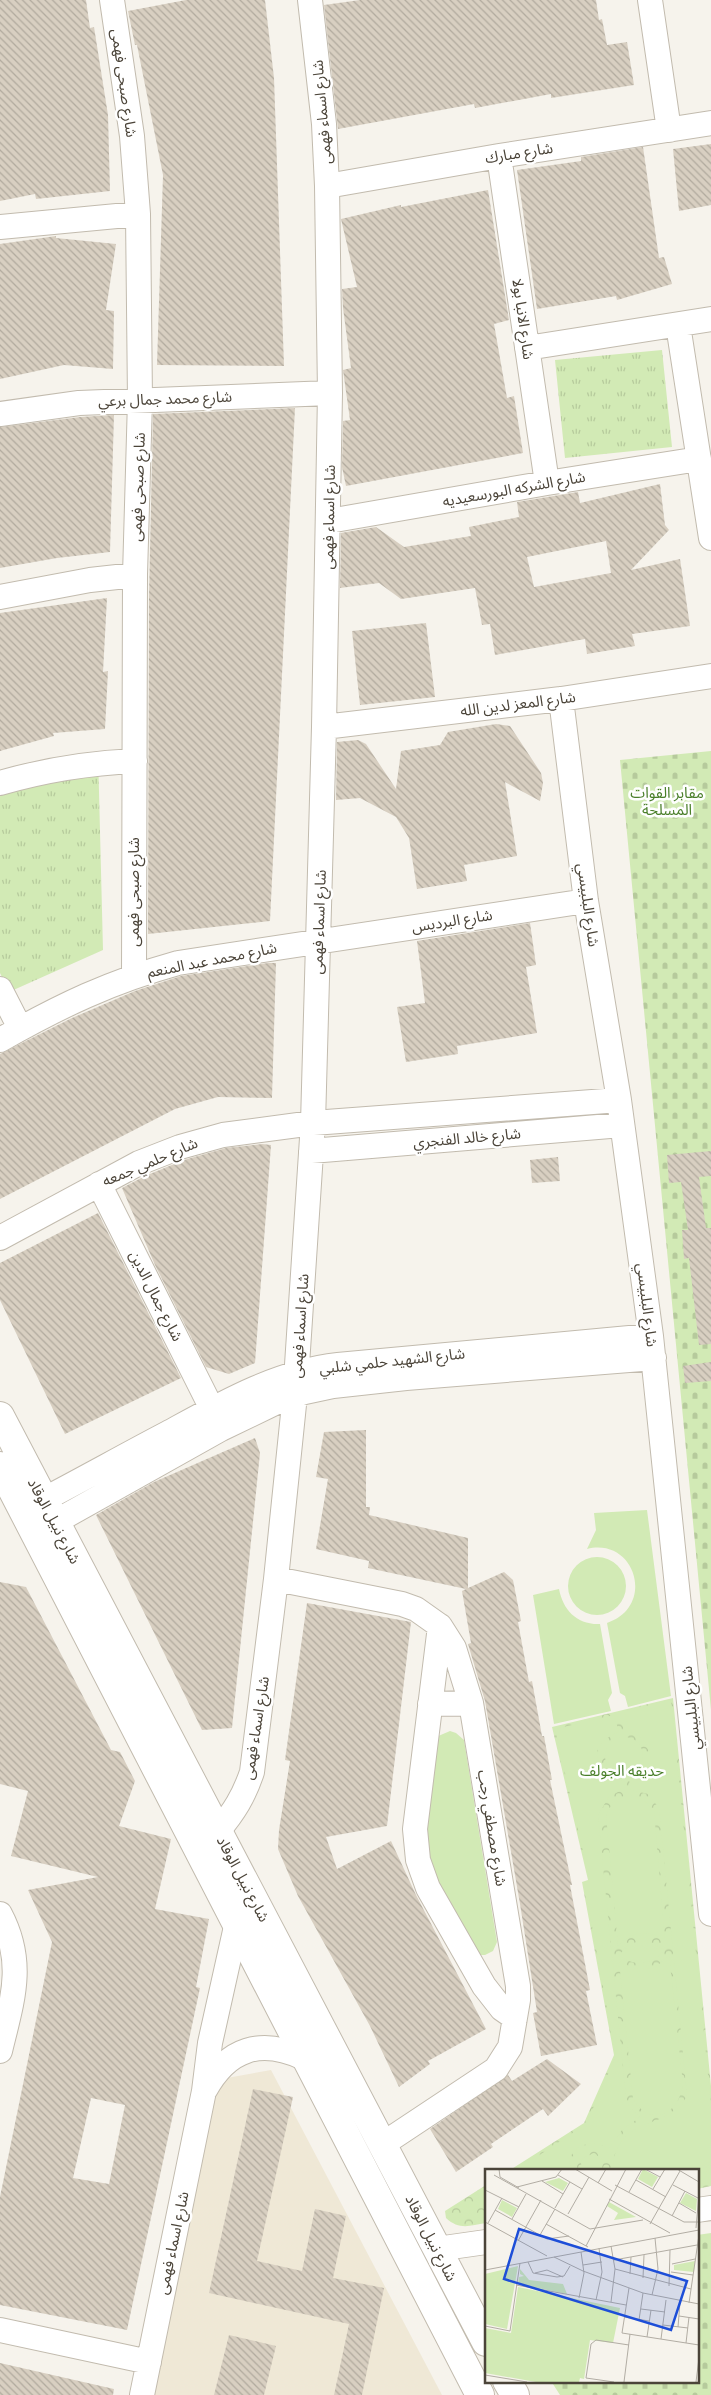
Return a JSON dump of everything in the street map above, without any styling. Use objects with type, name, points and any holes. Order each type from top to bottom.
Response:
[{"type":"street","name":"شارع صبحى فهمى","points":[[112,0],[132,136],[138,214],[140,400],[135,575],[134,976]]},
{"type":"street","name":"شارع اسماء فهمى","points":[[218,1831],[236,1810],[246,1792],[252,1772],[276,1579],[296,1384],[311,1151],[324,727],[330,393],[327,186],[324,124],[310,0]]},
{"type":"street","points":[[650,0],[669,130]]},
{"type":"street","name":"شارع مبارك","points":[[327,186],[499,156],[711,123]]},
{"type":"street","name":"شارع الانبا بولا","points":[[499,156],[548,483]]},
{"type":"street","points":[[0,227],[138,214]]},
{"type":"street","points":[[527,348],[711,319]]},
{"type":"street","points":[[678,325],[711,538]]},
{"type":"street","name":"شارع محمد جمال برعي","points":[[0,414],[79,403],[330,393]]},
{"type":"street","name":"شارع الشركه البورسعيديه","points":[[329,521],[699,459]]},
{"type":"street","points":[[0,597],[44,587],[135,575]]},
{"type":"street","name":"شارع المعز لدين الله","points":[[324,727],[561,700],[711,676]]},
{"type":"street","name":"شارع البلبيسي","points":[[561,700],[586,901],[619,1100],[652,1347],[711,1914]]},
{"type":"street","points":[[0,783],[71,766],[135,761]]},
{"type":"street","name":"شارع البرديس","points":[[318,942],[586,901]]},
{"type":"street","name":"شارع محمد عبد المنعم","points":[[0,1040],[57,1008],[134,976],[178,963],[214,956],[318,942]]},
{"type":"street","points":[[0,989],[20,1028]]},
{"type":"street","name":"شارع خالد الفنجري","points":[[312,1123],[619,1100]]},
{"type":"street","name":"شارع حلمي جمعه","points":[[0,1238],[99,1184],[180,1147],[223,1134],[312,1123]]},
{"type":"street","name":"شارع خالد الفنجري","points":[[311,1151],[622,1125]]},
{"type":"street","name":"شارع جمال الدين","points":[[99,1184],[212,1409]]},
{"type":"street","name":"شارع الشهيد حلمي شلبي","points":[[29,1507],[221,1429],[296,1384],[338,1364],[652,1347]]},
{"type":"street","name":"شارع الشهيد حلمي شلبي","points":[[29,1507],[212,1409],[296,1384]]},
{"type":"street","name":"شارع نبيل الوقاد","points":[[0,1416],[29,1507],[304,2058],[480,2395]]},
{"type":"street","name":"شارع نبيل الوقاد","points":[[0,1466],[29,1507],[218,1831],[485,2340]]},
{"type":"street","name":"شارع مصطفي رجب","points":[[276,1579],[402,1604],[429,1617],[440,1626],[454,1648],[471,1703],[518,1986],[510,2048],[496,2069],[383,2144]]},
{"type":"street","points":[[440,1626],[415,1829],[418,1860],[428,1888],[484,1986],[502,2009],[515,2018]]},
{"type":"street","points":[[430,1704],[471,1703]]},
{"type":"street","points":[[0,1914],[14,1947],[16,1965],[15,1984],[0,2051]]},
{"type":"street","name":"شارع اسماء فهمى","points":[[142,2395],[204,2091],[210,2043],[237,1922]]},
{"type":"street","name":"شارع اسماء فهمى","points":[[204,2091],[214,2074],[228,2059],[246,2050],[266,2046],[286,2049],[304,2058]]},
{"type":"street","points":[[698,2210],[711,2208]]},
{"type":"street","points":[[437,2250],[485,2242]]},
{"type":"street","points":[[0,2330],[149,2362]]},
{"type":"street","points":[[508,2382],[514,2395]]},
{"type":"shaded area","points":[[271,2070],[442,2395],[138,2395],[199,2083]]},
{"type":"green space","points":[[662,350],[672,447],[565,458],[555,360]]},
{"type":"green space","name":"مقابر القوات المسلحة","points":[[711,751],[711,1710],[620,760]]},
{"type":"green space","points":[[98,752],[103,950],[9,992],[0,973],[0,775]]},
{"type":"green space","points":[[647,1510],[671,1696],[628,1707],[625,1696],[620,1693],[607,1623],[622,1615],[631,1603],[635,1589],[634,1576],[628,1563],[618,1553],[604,1548],[587,1549],[596,1530],[594,1513]]},
{"type":"green space","points":[[597,1557],[608,1559],[618,1565],[624,1575],[626,1586],[624,1597],[618,1607],[608,1613],[597,1615],[586,1613],[576,1607],[570,1597],[568,1586],[570,1575],[576,1565],[586,1559]]},
{"type":"green space","points":[[559,1589],[564,1603],[572,1615],[584,1622],[600,1624],[612,1693],[608,1700],[611,1711],[554,1724],[533,1595]]},
{"type":"green space","name":"حديقه الجولف","points":[[673,1698],[711,2086],[711,2186],[698,2189],[698,2169],[512,2169],[584,2123],[614,2055],[582,1882],[588,1880],[552,1727]]},
{"type":"green space","points":[[671,1700],[711,2105],[711,2184],[698,2187],[698,2169],[613,2169],[614,2156],[622,2141],[630,2132],[672,2113],[680,2106],[687,2095],[659,1808],[648,1794],[631,1790],[629,1780],[645,1770],[650,1756],[645,1742],[630,1732],[624,1711]]},
{"type":"green space","points":[[614,1715],[619,1732],[601,1743],[597,1758],[605,1771],[613,1777],[624,1781],[625,1789],[609,1796],[598,1816],[626,2098],[630,2107],[640,2117],[622,2130],[609,2149],[602,2145],[588,2144],[575,2150],[570,2162],[571,2169],[518,2169],[586,2124],[616,2056],[584,1883],[590,1882],[555,1729]]},
{"type":"green space","points":[[450,1731],[456,1733],[464,1740],[497,1942],[493,1951],[485,1955],[479,1955],[421,1852],[436,1737]]},
{"type":"green space","points":[[624,1737],[637,1743],[643,1756],[637,1769],[624,1775],[611,1769],[605,1756],[611,1743]]},
{"type":"green space","points":[[627,1795],[642,1798],[654,1811],[665,1940],[652,1934],[640,1933],[629,1937],[618,1946],[606,1815],[613,1802]]},
{"type":"green space","points":[[640,1941],[653,1943],[664,1950],[654,1959],[643,1963],[631,1962],[619,1955],[628,1945]]},
{"type":"green space","points":[[669,1955],[683,2084],[676,2104],[663,2114],[655,2115],[647,2113],[640,2108],[633,2099],[619,1961],[633,1968],[646,1969],[658,1965]]},
{"type":"green space","points":[[594,2153],[603,2160],[602,2169],[582,2169],[583,2158]]},
{"type":"green space","points":[[485,2186],[485,2223],[460,2226],[446,2218],[445,2211]]},
{"type":"green space","points":[[711,2233],[711,2395],[560,2395],[552,2382],[698,2382],[698,2235]]},
{"type":"building","points":[[0,0],[86,0],[90,28],[94,27],[108,115],[110,191],[36,199],[35,194],[0,201]]},
{"type":"building","points":[[186,0],[265,0],[274,78],[284,366],[157,365],[163,175],[137,45],[135,45],[128,11]]},
{"type":"building","points":[[360,0],[596,0],[599,20],[602,19],[607,45],[627,42],[634,85],[551,98],[551,94],[475,108],[474,104],[338,129],[324,5]]},
{"type":"building","points":[[711,144],[711,205],[679,211],[673,149]]},
{"type":"building","points":[[643,147],[659,258],[664,257],[672,284],[617,300],[616,296],[537,309],[517,170],[581,161],[581,157]]},
{"type":"building","points":[[488,190],[509,320],[494,324],[507,398],[514,396],[523,453],[346,486],[342,467],[343,421],[350,420],[343,370],[351,368],[342,289],[357,287],[341,219],[401,205],[401,207]]},
{"type":"building","points":[[56,236],[56,238],[116,244],[106,310],[114,311],[113,369],[64,365],[0,379],[0,244]]},
{"type":"building","points":[[295,408],[270,921],[148,934],[149,597],[153,414]]},
{"type":"building","points":[[114,415],[110,552],[57,558],[0,568],[0,427],[80,417]]},
{"type":"building","points":[[660,484],[665,525],[669,530],[631,570],[680,559],[690,626],[632,634],[635,646],[587,654],[585,639],[495,655],[490,624],[482,625],[475,588],[401,599],[379,583],[340,588],[341,533],[376,527],[404,547],[471,536],[469,527],[519,517],[517,502],[578,492],[580,503]],"holes":[[[606,541],[611,573],[534,587],[527,557]]]},
{"type":"building","points":[[107,598],[103,672],[108,671],[105,729],[53,733],[54,736],[0,751],[0,613]]},
{"type":"building","points":[[426,623],[435,697],[360,705],[352,631]]},
{"type":"building","points":[[496,724],[510,726],[541,773],[543,783],[540,801],[505,782],[517,856],[464,865],[467,881],[417,889],[409,838],[396,817],[360,798],[336,800],[337,742],[358,740],[366,744],[396,789],[401,751],[440,745],[448,732]]},
{"type":"building","points":[[530,923],[536,965],[526,967],[537,1033],[457,1046],[458,1054],[406,1062],[397,1007],[425,1003],[417,941]]},
{"type":"building","points":[[276,963],[272,1098],[218,1097],[175,1109],[0,1199],[0,1054],[72,1018],[135,991],[181,976]]},
{"type":"building","points":[[262,1144],[271,1145],[255,1363],[229,1374],[206,1367],[155,1265],[122,1188],[184,1160],[226,1148]]},
{"type":"building","points":[[711,1151],[711,1176],[699,1177],[706,1228],[711,1228],[711,1344],[699,1345],[689,1258],[684,1259],[682,1230],[688,1230],[681,1182],[669,1183],[667,1155]]},
{"type":"building","points":[[558,1157],[560,1181],[532,1183],[530,1160]]},
{"type":"building","points":[[98,1213],[181,1378],[65,1434],[0,1300],[0,1263]]},
{"type":"building","points":[[711,1362],[711,1381],[685,1383],[683,1366]]},
{"type":"building","points":[[366,1430],[366,1507],[370,1507],[369,1515],[468,1538],[468,1588],[504,1572],[513,1580],[521,1621],[518,1622],[529,1682],[532,1681],[542,1736],[544,1736],[552,1780],[550,1780],[572,1885],[570,1885],[590,1990],[586,1991],[597,2045],[541,2056],[533,2013],[537,2012],[520,1904],[485,1701],[468,1644],[471,1643],[462,1591],[466,1589],[368,1568],[369,1561],[316,1549],[328,1479],[316,1477],[324,1432]]},
{"type":"building","points":[[255,1438],[260,1453],[232,1728],[202,1730],[96,1515],[154,1482]]},
{"type":"building","points":[[0,1582],[26,1587],[111,1750],[120,1752],[135,1781],[119,1826],[171,1839],[155,1909],[209,1919],[196,1987],[200,1988],[127,2330],[0,2305],[0,2197],[52,1942],[28,1890],[98,1877],[11,1856],[28,1791],[0,1784]],"holes":[[[91,2098],[125,2105],[109,2184],[73,2178]]]},
{"type":"building","points":[[307,1603],[411,1622],[387,1826],[326,1837],[337,1869],[391,1841],[416,1895],[486,2029],[428,2061],[430,2064],[399,2087],[370,2026],[298,1896],[278,1849],[279,1830],[290,1761],[285,1760]]},
{"type":"building","points":[[547,2059],[581,2084],[548,2116],[543,2109],[491,2144],[493,2147],[456,2172],[430,2129],[508,2075],[512,2081]]},
{"type":"building","points":[[253,2089],[293,2097],[257,2261],[302,2271],[315,2209],[346,2216],[333,2278],[384,2288],[362,2395],[334,2395],[349,2324],[209,2293]]},
{"type":"building","points":[[229,2335],[276,2346],[264,2395],[214,2395]]},
{"type":"building","points":[[0,2363],[114,2389],[113,2395],[0,2395]]}]
